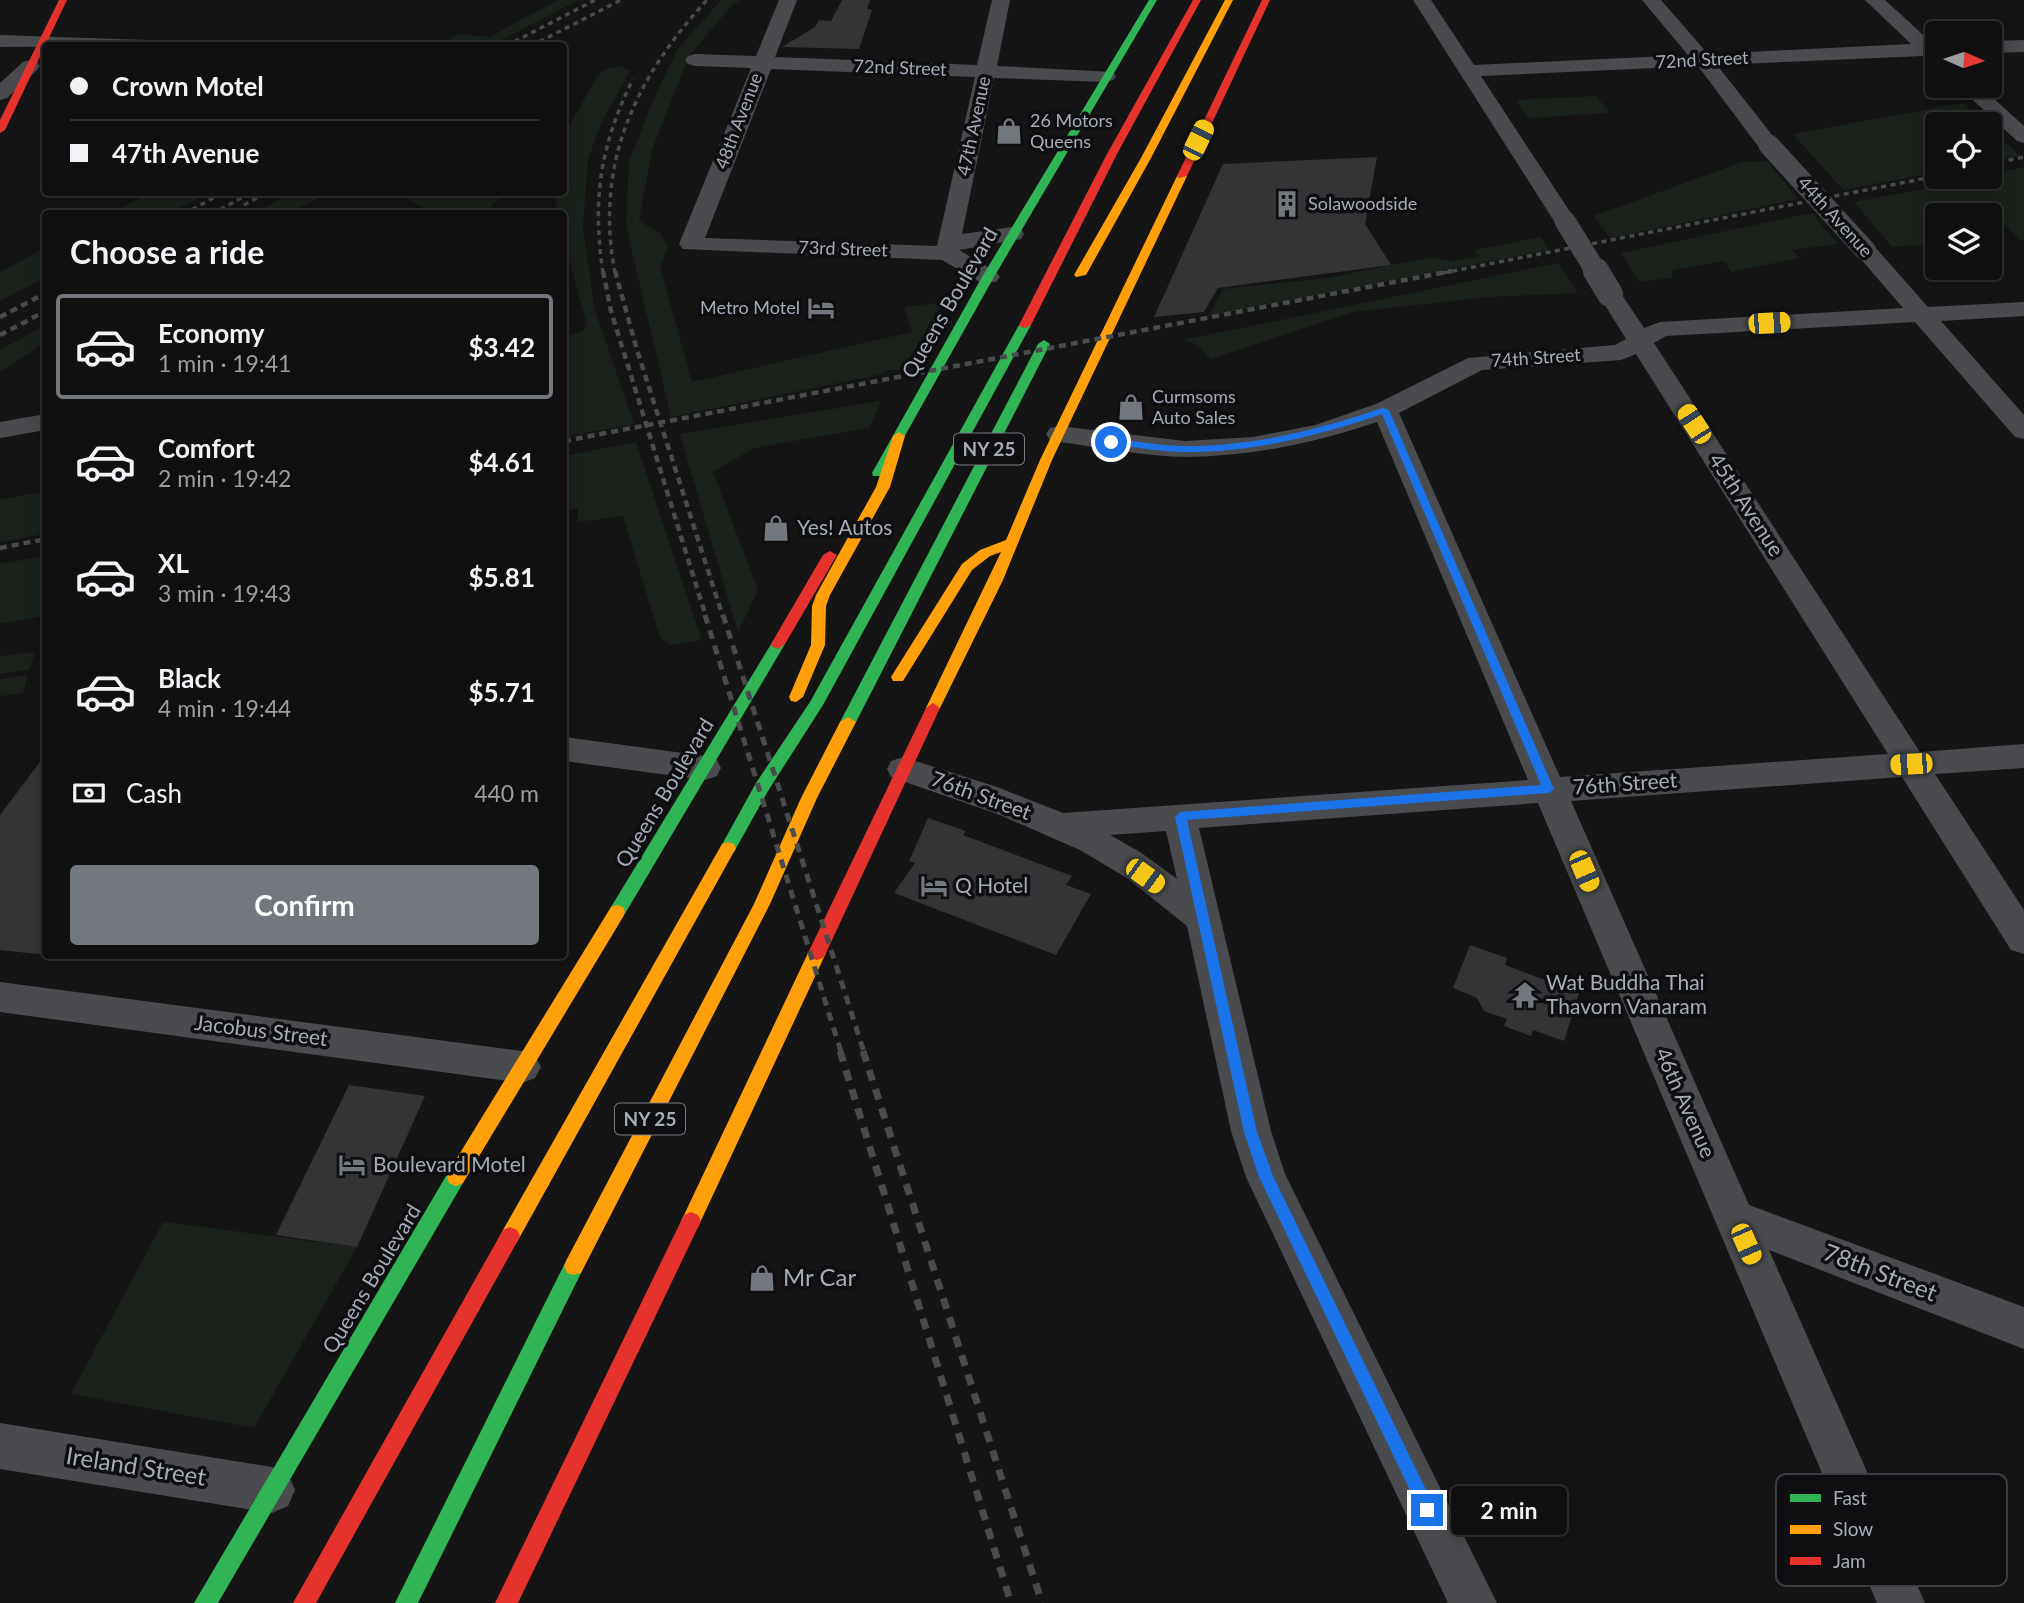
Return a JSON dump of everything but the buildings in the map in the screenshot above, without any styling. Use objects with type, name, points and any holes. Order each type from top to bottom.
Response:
[{"type":"main road","points":[[43,42],[64,0]]},
{"type":"main road","name":"Queens Boulevard","points":[[205,1603],[522,1067],[705,768],[899,436],[1013,234],[1153,0]]},
{"type":"main road","name":"NY 25","points":[[304,1603],[762,787],[816,705],[1035,306],[1112,154],[1197,0]]},
{"type":"main road","points":[[1070,295],[1229,0]]},
{"type":"main road","points":[[506,1603],[737,1125],[902,769],[996,580],[1059,434],[1266,0]]},
{"type":"main road","points":[[0,130],[42,45]]},
{"type":"main road","name":"NY 25","points":[[406,1603],[539,1334],[762,904],[809,798],[1051,330]]},
{"type":"main road","points":[[762,787],[818,645],[819,606],[823,595],[883,487],[899,436]]},
{"type":"main road","points":[[889,693],[967,567],[985,554],[1011,543]]},
{"type":"main road","points":[[762,904],[815,825]]},
{"type":"street","name":"48th Avenue","points":[[691,244],[788,0]]},
{"type":"street","name":"47th Avenue","points":[[948,248],[1001,0]]},
{"type":"street","name":"45th Avenue","points":[[1422,0],[2024,940]]},
{"type":"street","name":"44th Avenue","points":[[1650,0],[1703,60],[1769,145],[2024,431]]},
{"type":"street","points":[[1874,0],[1925,44]]},
{"type":"street","points":[[0,41],[42,43]]},
{"type":"street","points":[[2002,47],[2024,46]]},
{"type":"street","name":"72nd Street","points":[[1466,71],[1925,52]]},
{"type":"street","name":"72nd Street","points":[[695,60],[1106,76]]},
{"type":"street","points":[[0,94],[30,66]]},
{"type":"street","points":[[1981,98],[2023,136]]},
{"type":"street","name":"73rd Street","points":[[691,244],[948,248],[1013,234]]},
{"type":"street","name":"73rd Street","points":[[948,248],[988,277]]},
{"type":"street","name":"74th Street","points":[[1059,434],[1185,449],[1253,445],[1321,432],[1385,410],[1477,363],[1620,352],[1660,329],[2024,309]]},
{"type":"street","name":"46th Avenue","points":[[1385,410],[1845,1474]]},
{"type":"street","points":[[0,430],[42,423]]},
{"type":"street","points":[[567,749],[705,768]]},
{"type":"street","name":"76th Street","points":[[1058,826],[2024,756]]},
{"type":"street","name":"76th Street","points":[[902,769],[959,787],[1058,826],[1118,855],[1203,919]]},
{"type":"street","points":[[1180,817],[1251,1132],[1266,1177],[1473,1603]]},
{"type":"street","name":"Jacobus Street","points":[[0,997],[522,1067]]},
{"type":"street","name":"78th Street","points":[[1735,1218],[2024,1328]]},
{"type":"street","name":"Ireland Street","points":[[0,1446],[207,1477],[272,1490]]},
{"type":"street","name":"46th Avenue","points":[[1894,1586],[1901,1603]]},
{"type":"shaded area","points":[[558,0],[579,0],[498,42],[445,42],[458,34],[489,37]]},
{"type":"shaded area","points":[[721,0],[740,0],[732,5],[689,56],[652,150],[639,221],[660,233],[668,247],[660,267],[692,382],[912,332],[904,307],[945,302],[902,370],[886,370],[883,374],[671,417],[626,226],[629,162],[651,105],[677,50]]},
{"type":"shaded area","points":[[620,66],[630,71],[601,123],[588,159],[583,227],[594,307],[634,424],[567,436],[567,336],[582,331],[587,325],[567,252],[567,210],[557,210],[554,196],[567,196],[567,131],[596,78],[605,69]]},
{"type":"shaded area","points":[[1596,96],[1610,113],[1528,118],[1516,100]]},
{"type":"shaded area","points":[[1963,103],[1973,112],[1925,112],[1925,174],[1843,190],[1793,134]]},
{"type":"shaded area","points":[[2002,139],[2020,156],[2002,160]]},
{"type":"shaded area","points":[[1767,161],[1798,199],[1610,238],[1594,216],[1742,162]]},
{"type":"shaded area","points":[[2024,167],[2024,240],[2020,240],[2002,224],[2002,203],[1925,203],[1925,245],[1892,247],[1854,202],[1925,189],[2002,189],[2002,172]]},
{"type":"shaded area","points":[[144,196],[203,196],[175,210],[118,210]]},
{"type":"shaded area","points":[[286,196],[323,196],[295,210],[259,210]]},
{"type":"shaded area","points":[[402,196],[501,196],[487,210],[428,210]]},
{"type":"shaded area","points":[[1812,213],[1838,244],[1792,250],[1800,258],[1731,272],[1724,261],[1673,270],[1672,278],[1639,282],[1621,253]]},
{"type":"shaded area","points":[[1541,237],[1549,250],[1209,316],[1223,289],[1327,278],[1432,257],[1450,261],[1480,256],[1474,250]]},
{"type":"shaded area","points":[[42,250],[42,280],[0,301],[0,272]]},
{"type":"shaded area","points":[[1558,263],[1578,293],[1488,297],[1353,312],[1211,359],[1197,345],[1183,340]]},
{"type":"shaded area","points":[[42,327],[42,345],[0,372],[0,350]]},
{"type":"shaded area","points":[[881,401],[869,428],[754,448],[713,472],[758,590],[738,633],[680,434]]},
{"type":"shaded area","points":[[636,442],[701,640],[670,645],[660,637],[623,516],[578,522],[578,508],[567,510],[567,455]]},
{"type":"shaded area","points":[[42,492],[42,535],[0,542],[0,500]]},
{"type":"shaded area","points":[[42,557],[42,617],[0,624],[0,564]]},
{"type":"shaded area","points":[[35,652],[29,670],[0,674],[0,656]]},
{"type":"shaded area","points":[[28,675],[23,693],[0,696],[0,679]]},
{"type":"shaded area","points":[[163,1222],[357,1247],[254,1428],[71,1394]]},
{"type":"railway","points":[[514,42],[595,0]]},
{"type":"railway","points":[[539,42],[621,0]]},
{"type":"railway","points":[[615,273],[610,233],[610,196],[626,125],[659,60],[707,0]]},
{"type":"railway","points":[[603,273],[598,221],[602,173],[613,127],[633,79]]},
{"type":"railway","points":[[2002,162],[2024,157]]},
{"type":"railway","points":[[1443,273],[1925,178]]},
{"type":"railway","points":[[191,210],[217,196]]},
{"type":"railway","points":[[219,210],[245,196]]},
{"type":"railway","points":[[244,205],[261,196]]},
{"type":"railway","points":[[603,271],[611,311],[646,425]]},
{"type":"railway","points":[[615,271],[660,423]]},
{"type":"railway","points":[[660,423],[1452,271]]},
{"type":"railway","points":[[0,317],[42,295]]},
{"type":"railway","points":[[0,335],[42,313]]},
{"type":"railway","points":[[646,425],[660,423]]},
{"type":"railway","points":[[660,423],[723,617]]},
{"type":"railway","points":[[567,440],[646,425]]},
{"type":"railway","points":[[646,425],[706,617]]},
{"type":"railway","points":[[0,548],[42,540]]},
{"type":"railway","points":[[705,615],[841,1052]]},
{"type":"railway","points":[[723,615],[864,1052]]},
{"type":"railway","points":[[840,1051],[1011,1603]]},
{"type":"railway","points":[[863,1051],[1042,1603]]},
{"type":"traffic: fast","points":[[878,473],[988,277],[1153,0]]},
{"type":"traffic: fast","points":[[728,848],[762,787],[816,705],[1025,325]]},
{"type":"traffic: fast","points":[[848,722],[1044,344]]},
{"type":"traffic: fast","points":[[617,912],[778,644]]},
{"type":"traffic: fast","points":[[205,1603],[456,1177]]},
{"type":"traffic: fast","points":[[406,1603],[574,1266]]},
{"type":"traffic: slow","points":[[1080,275],[1146,158],[1229,0]]},
{"type":"traffic: slow","points":[[933,708],[996,580],[1046,460],[1182,176]]},
{"type":"traffic: slow","points":[[796,697],[818,645],[819,606],[823,595],[883,487],[899,436]]},
{"type":"traffic: slow","points":[[898,677],[967,567],[985,553],[1011,543]]},
{"type":"traffic: slow","points":[[574,1266],[762,904],[809,798],[848,722]]},
{"type":"traffic: slow","points":[[510,1236],[728,848]]},
{"type":"traffic: slow","points":[[456,1177],[617,912]]},
{"type":"traffic: slow","points":[[691,1221],[817,953]]},
{"type":"traffic: jam","points":[[43,42],[63,0]]},
{"type":"traffic: jam","points":[[1025,325],[1112,154],[1197,0]]},
{"type":"traffic: jam","points":[[1182,176],[1266,0]]},
{"type":"traffic: jam","points":[[0,130],[42,43]]},
{"type":"traffic: jam","points":[[778,644],[830,555]]},
{"type":"traffic: jam","points":[[817,953],[933,708]]},
{"type":"traffic: jam","points":[[506,1603],[691,1221]]},
{"type":"traffic: jam","points":[[304,1603],[510,1236]]},
{"type":"place","name":"26 Motors Queens","points":[[1009,131]]},
{"type":"place","name":"Solawoodside","points":[[1287,204]]},
{"type":"place","name":"Metro Motel","points":[[821,308]]},
{"type":"place","name":"Curmsoms Auto Sales","points":[[1131,407]]},
{"type":"place","name":"Yes! Autos","points":[[776,528]]},
{"type":"place","name":"Q Hotel","points":[[934,886]]},
{"type":"place","name":"Wat Buddha Thai Thavorn Vanaram","points":[[1525,995]]},
{"type":"place","name":"Boulevard Motel","points":[[352,1165]]},
{"type":"place","name":"Mr Car","points":[[762,1278]]},
{"type":"route","points":[[1111,442],[1185,449],[1253,445],[1321,432],[1385,410],[1549,789],[1180,817],[1251,1132],[1266,1177],[1427,1510]]}]
